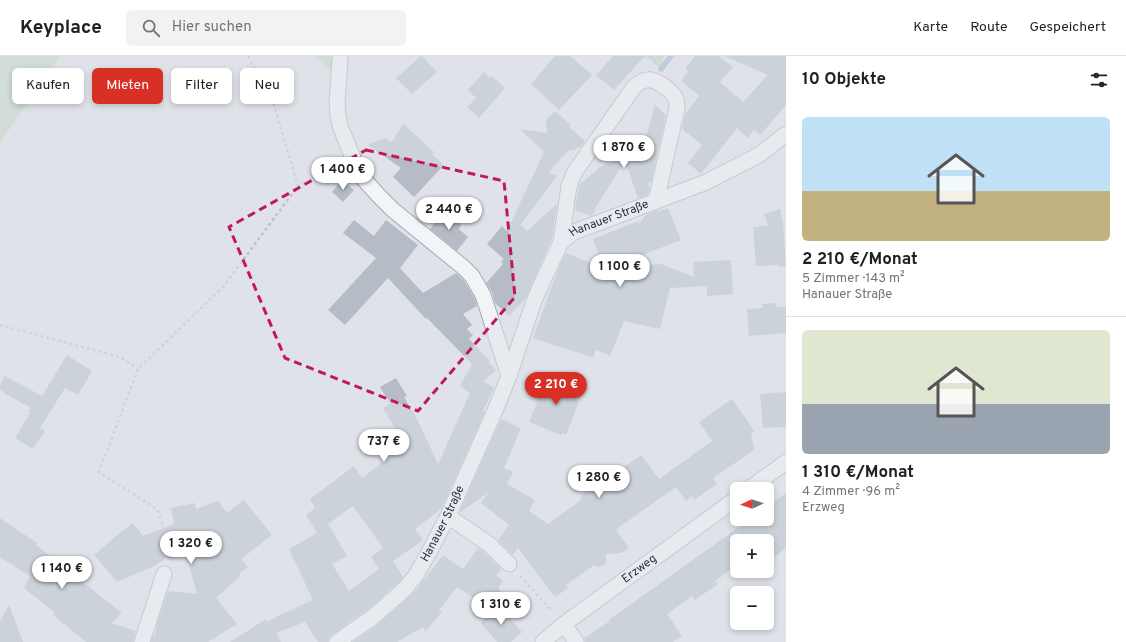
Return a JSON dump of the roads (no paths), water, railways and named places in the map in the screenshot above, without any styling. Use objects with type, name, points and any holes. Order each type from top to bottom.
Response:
[{"type":"street","points":[[340,60],[337,104],[338,116],[340,126],[362,176],[378,195],[408,223],[472,276],[483,295],[509,376]]},
{"type":"street","points":[[561,242],[570,186],[574,173],[634,87],[646,80],[652,80],[661,84],[673,94],[677,104],[656,201]]},
{"type":"street","name":"Hanauer Straße","points":[[337,642],[373,617],[406,588],[416,575],[427,556],[448,516],[494,413],[509,376],[534,301],[561,242],[574,232],[704,183],[759,155],[786,134]]},
{"type":"street","points":[[759,482],[786,462]]},
{"type":"street","name":"Erzweg","points":[[543,642],[564,624],[730,503]]},
{"type":"street","points":[[448,516],[490,545],[509,564]]},
{"type":"street","points":[[142,642],[164,574]]},
{"type":"street","points":[[564,624],[576,642]]},
{"type":"waterway","points":[[661,69],[671,56]]}]
